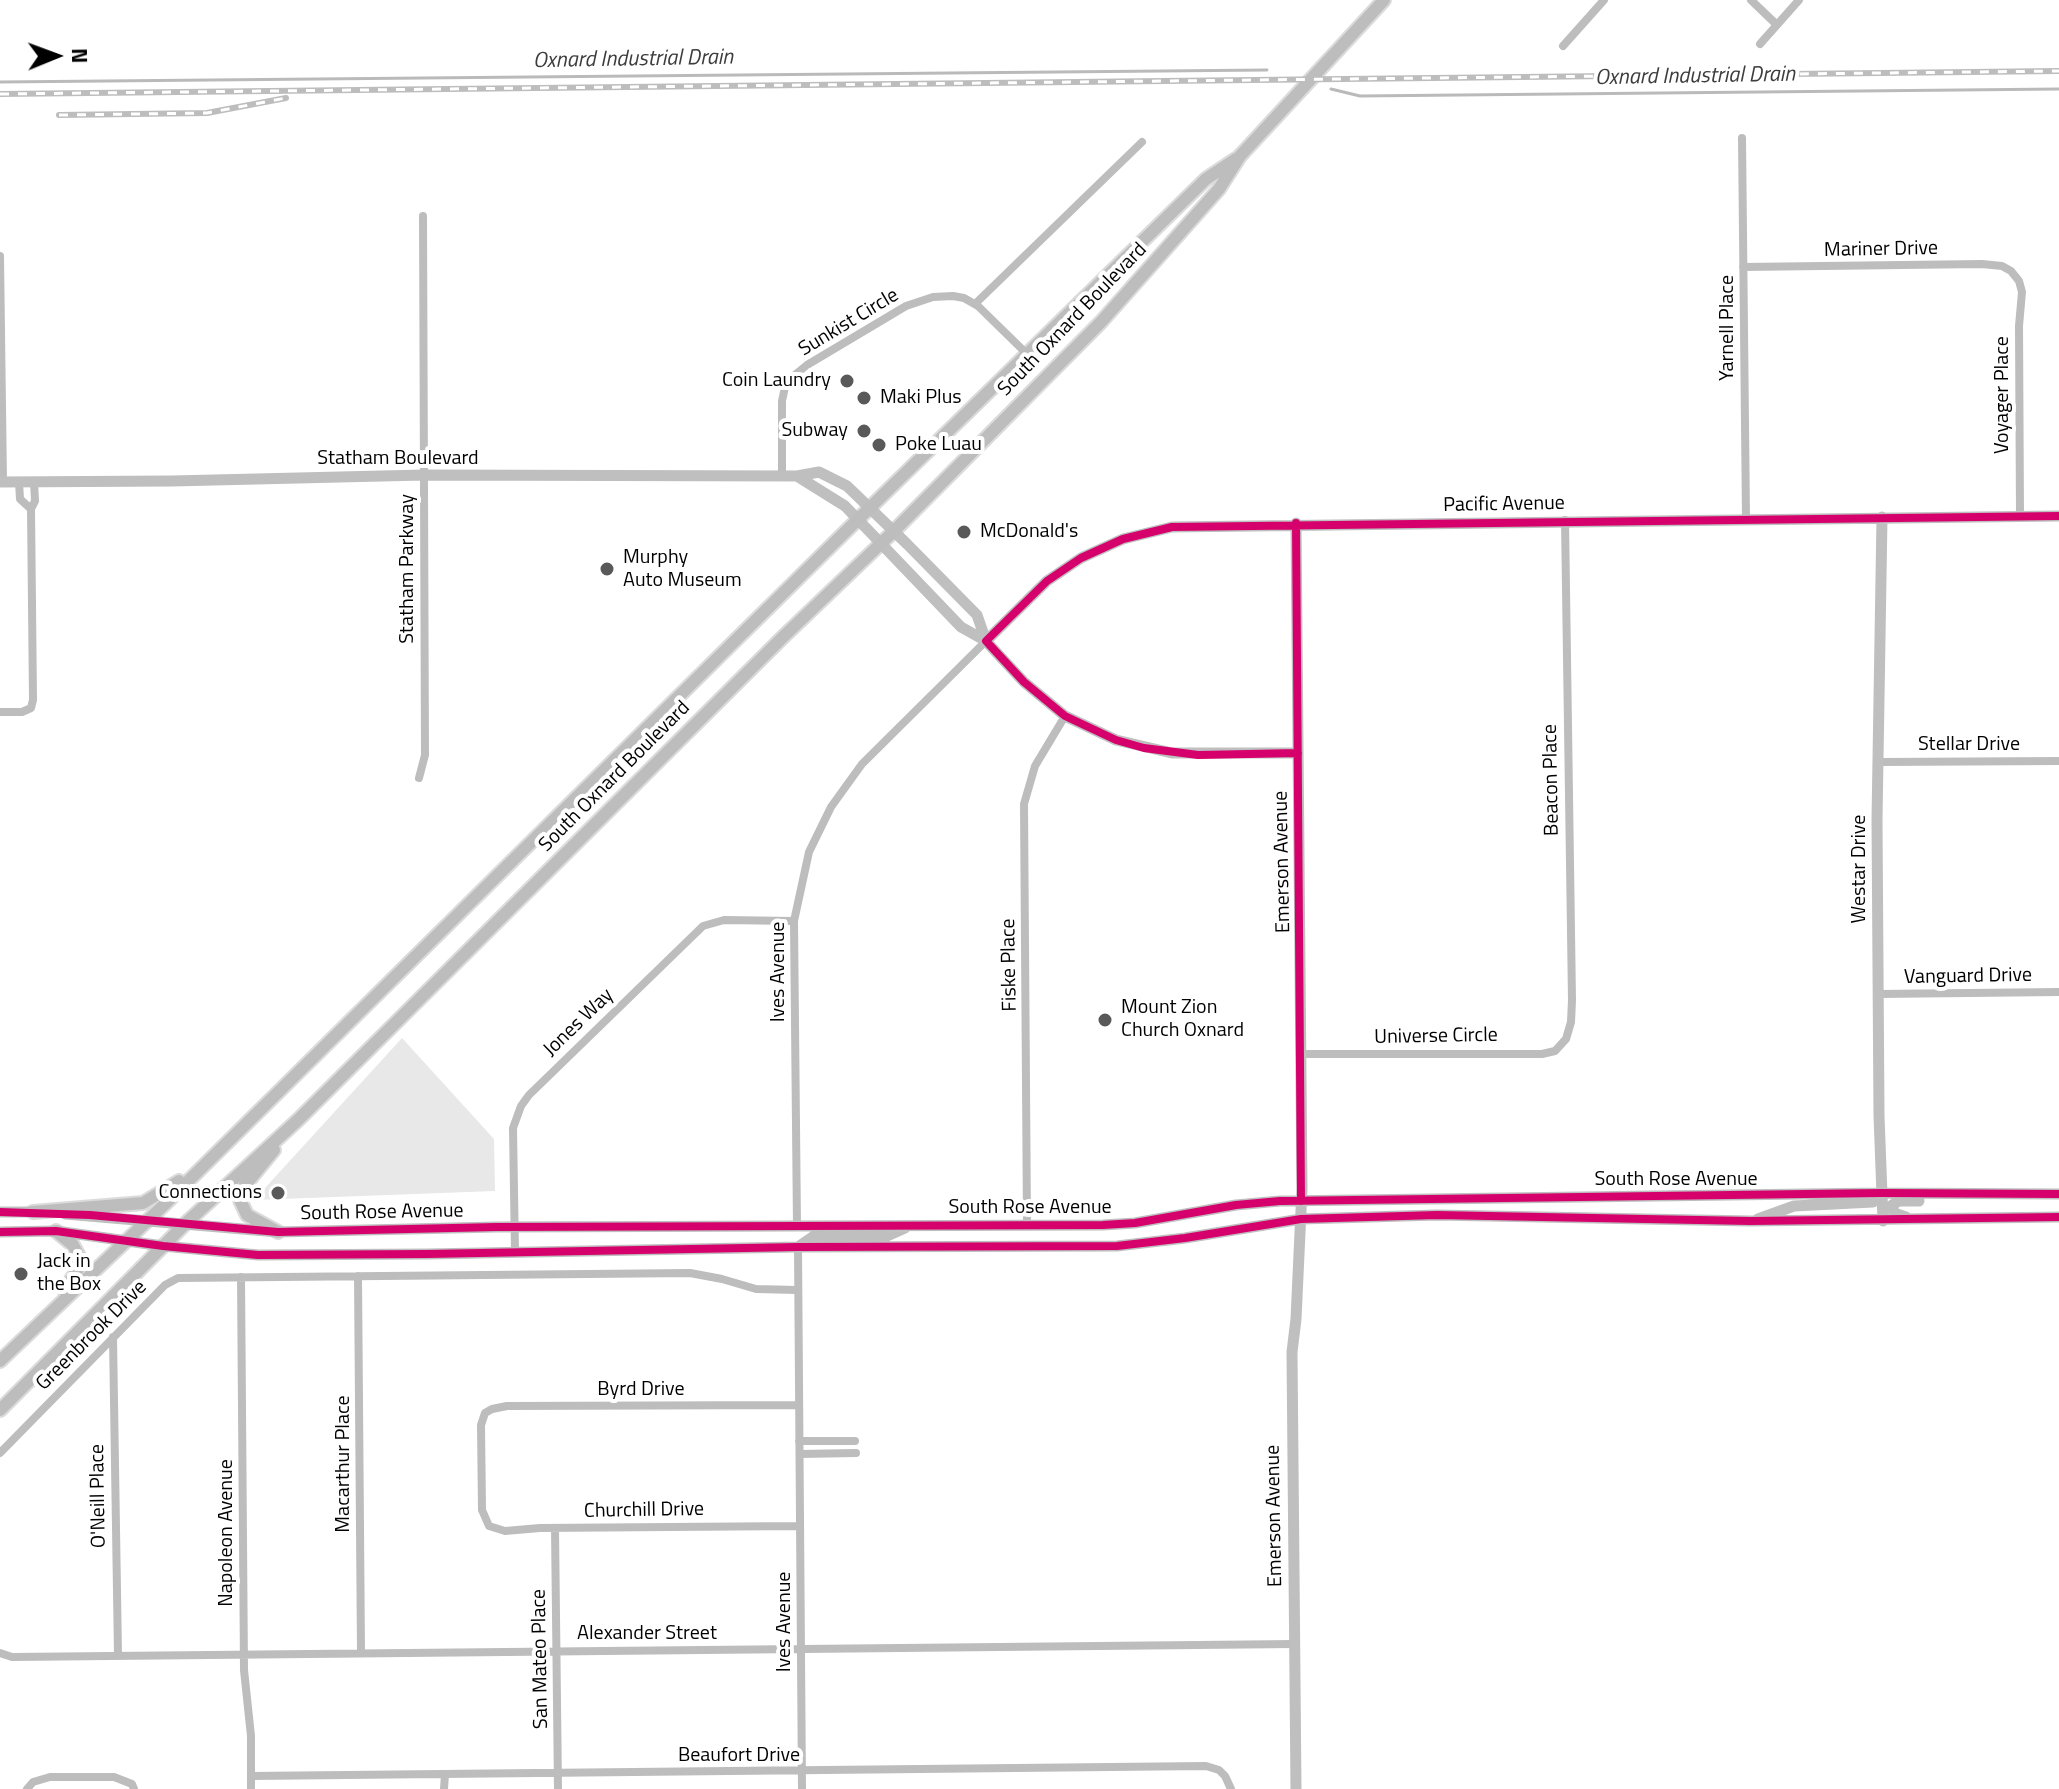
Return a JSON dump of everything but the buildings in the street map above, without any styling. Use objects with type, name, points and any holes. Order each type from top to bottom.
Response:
[{"type":"main road","name":"South Oxnard Boulevard","points":[[0,1410],[185,1224],[299,1119],[783,637],[894,531],[1131,290],[1219,189],[1240,156],[1384,0]]},
{"type":"main road","name":"South Oxnard Boulevard","points":[[0,1361],[1206,179],[1240,156]]},
{"type":"main road","points":[[278,1232],[247,1215],[240,1200],[242,1189],[299,1119]]},
{"type":"main road","points":[[33,1212],[143,1203],[202,1166]]},
{"type":"main road","points":[[38,1322],[73,1279],[80,1263],[78,1251],[56,1231]]},
{"type":"street","points":[[1563,46],[1604,0]]},
{"type":"street","points":[[1751,0],[1777,25]]},
{"type":"street","points":[[1760,44],[1799,0]]},
{"type":"street","name":"Yarnell Place","points":[[1742,138],[1746,518]]},
{"type":"street","points":[[1028,355],[975,304],[1142,142]]},
{"type":"street","name":"Statham Parkway","points":[[419,778],[425,755],[423,216]]},
{"type":"street","points":[[0,256],[2,482]]},
{"type":"street","name":"Mariner Drive","points":[[1743,267],[1982,264],[2002,266],[2016,276]]},
{"type":"street","name":"Voyager Place","points":[[2016,276],[2022,292],[2019,326],[2020,516]]},
{"type":"street","name":"Sunkist Circle","points":[[782,474],[782,401],[791,378],[807,365],[914,303],[933,297],[953,296],[975,304]]},
{"type":"street","name":"Statham Boulevard","points":[[2,482],[424,475],[797,476],[819,472],[836,479],[894,531],[977,615],[986,641]]},
{"type":"street","name":"Statham Boulevard","points":[[797,476],[836,499],[961,627],[986,641],[1024,682],[1065,716],[1116,740],[1172,753],[1298,753]]},
{"type":"street","points":[[19,482],[20,499],[31,509]]},
{"type":"street","points":[[0,712],[22,712],[31,708],[33,700],[31,509],[35,495],[34,482]]},
{"type":"street","name":"Pacific Avenue","points":[[986,641],[1047,581],[1081,558],[1123,539],[1159,529],[1194,525],[1296,523],[2059,516]]},
{"type":"street","name":"Westar Drive","points":[[1882,517],[1878,994],[1883,1221]]},
{"type":"street","name":"Beacon Place","points":[[1565,520],[1572,1000],[1566,1039]]},
{"type":"street","name":"Emerson Avenue","points":[[1296,523],[1301,1054],[1301,1219],[1292,1352],[1296,1789]]},
{"type":"street","name":"Ives Avenue","points":[[797,1227],[794,921],[809,852],[825,817],[862,764],[986,641]]},
{"type":"street","name":"Fiske Place","points":[[1027,1225],[1024,804],[1035,766],[1065,716]]},
{"type":"street","name":"Stellar Drive","points":[[1880,762],[2059,761]]},
{"type":"street","name":"Jones Way","points":[[515,1252],[513,1128],[529,1095],[703,926],[724,920],[794,921]]},
{"type":"street","name":"Vanguard Drive","points":[[1878,994],[2059,992]]},
{"type":"street","name":"Universe Circle","points":[[1301,1054],[1542,1054],[1555,1051],[1566,1039]]},
{"type":"street","points":[[1750,1221],[1794,1206],[1873,1202],[1881,1193]]},
{"type":"street","name":"South Rose Avenue","points":[[0,1212],[278,1232],[514,1227],[1135,1223],[1236,1205],[1301,1201],[1881,1193],[2059,1194]]},
{"type":"street","points":[[1914,1220],[1894,1213],[1892,1205],[1899,1201],[1928,1200],[1957,1194]]},
{"type":"street","name":"South Rose Avenue","points":[[0,1232],[56,1231],[258,1255],[1133,1245],[1301,1219],[1437,1215],[1750,1221],[2059,1217]]},
{"type":"street","points":[[798,1247],[814,1236],[887,1236],[913,1225]]},
{"type":"street","name":"Ives Avenue","points":[[798,1247],[802,1789]]},
{"type":"street","name":"Greenbrook Drive","points":[[0,1453],[171,1281],[185,1277],[690,1273],[756,1289],[797,1290]]},
{"type":"street","name":"Macarthur Place","points":[[358,1276],[361,1653]]},
{"type":"street","name":"Napoleon Avenue","points":[[241,1277],[244,1654],[251,1736],[251,1789]]},
{"type":"street","name":"O'Neill Place","points":[[113,1337],[118,1655]]},
{"type":"street","name":"Byrd Drive","points":[[489,1526],[482,1516],[481,1425],[485,1413],[492,1409],[507,1406],[798,1405]]},
{"type":"street","points":[[799,1441],[855,1441]]},
{"type":"street","points":[[800,1454],[856,1453]]},
{"type":"street","name":"Churchill Drive","points":[[489,1526],[505,1531],[800,1526]]},
{"type":"street","name":"San Mateo Place","points":[[555,1528],[558,1789]]},
{"type":"street","name":"Alexander Street","points":[[0,1653],[12,1657],[1295,1644]]},
{"type":"street","name":"Beaufort Drive","points":[[251,1776],[1206,1766],[1219,1770],[1231,1789]]},
{"type":"street","points":[[444,1789],[445,1774]]},
{"type":"street","points":[[29,1787],[50,1777],[114,1777],[133,1787]]},
{"type":"shaded area","points":[[402,1038],[494,1139],[495,1191],[254,1200]]},
{"type":"waterway","name":"Oxnard Industrial Drain","points":[[0,82],[1267,70]]},
{"type":"waterway","name":"Oxnard Industrial Drain","points":[[1331,89],[1360,96],[2059,89]]},
{"type":"railway","points":[[0,94],[2059,71]]},
{"type":"railway","points":[[59,115],[207,113],[286,98]]},
{"type":"cycle path","points":[[1298,753],[1198,755],[1144,748],[1116,740],[1065,716],[1024,682],[986,641],[1047,581],[1081,558],[1123,539],[1172,527],[2059,516]]},
{"type":"cycle path","points":[[1296,523],[1301,1201]]},
{"type":"cycle path","points":[[0,1212],[90,1215],[278,1232],[496,1227],[1103,1225],[1280,1201],[1881,1193],[2059,1194]]},
{"type":"cycle path","points":[[0,1232],[56,1231],[258,1255],[427,1254],[798,1247],[1117,1246],[1301,1219],[1437,1215],[1750,1221],[2059,1217]]},
{"type":"place","name":"Coin Laundry","points":[[847,381]]},
{"type":"place","name":"Maki Plus","points":[[864,398]]},
{"type":"place","name":"Subway","points":[[864,431]]},
{"type":"place","name":"Poke Luau","points":[[879,445]]},
{"type":"place","name":"McDonald's","points":[[964,532]]},
{"type":"place","name":"Murphy Auto Museum","points":[[607,569]]},
{"type":"place","name":"Mount Zion Church Oxnard","points":[[1105,1020]]},
{"type":"place","name":"Connections","points":[[278,1193]]},
{"type":"place","name":"Jack in the Box","points":[[21,1274]]}]
